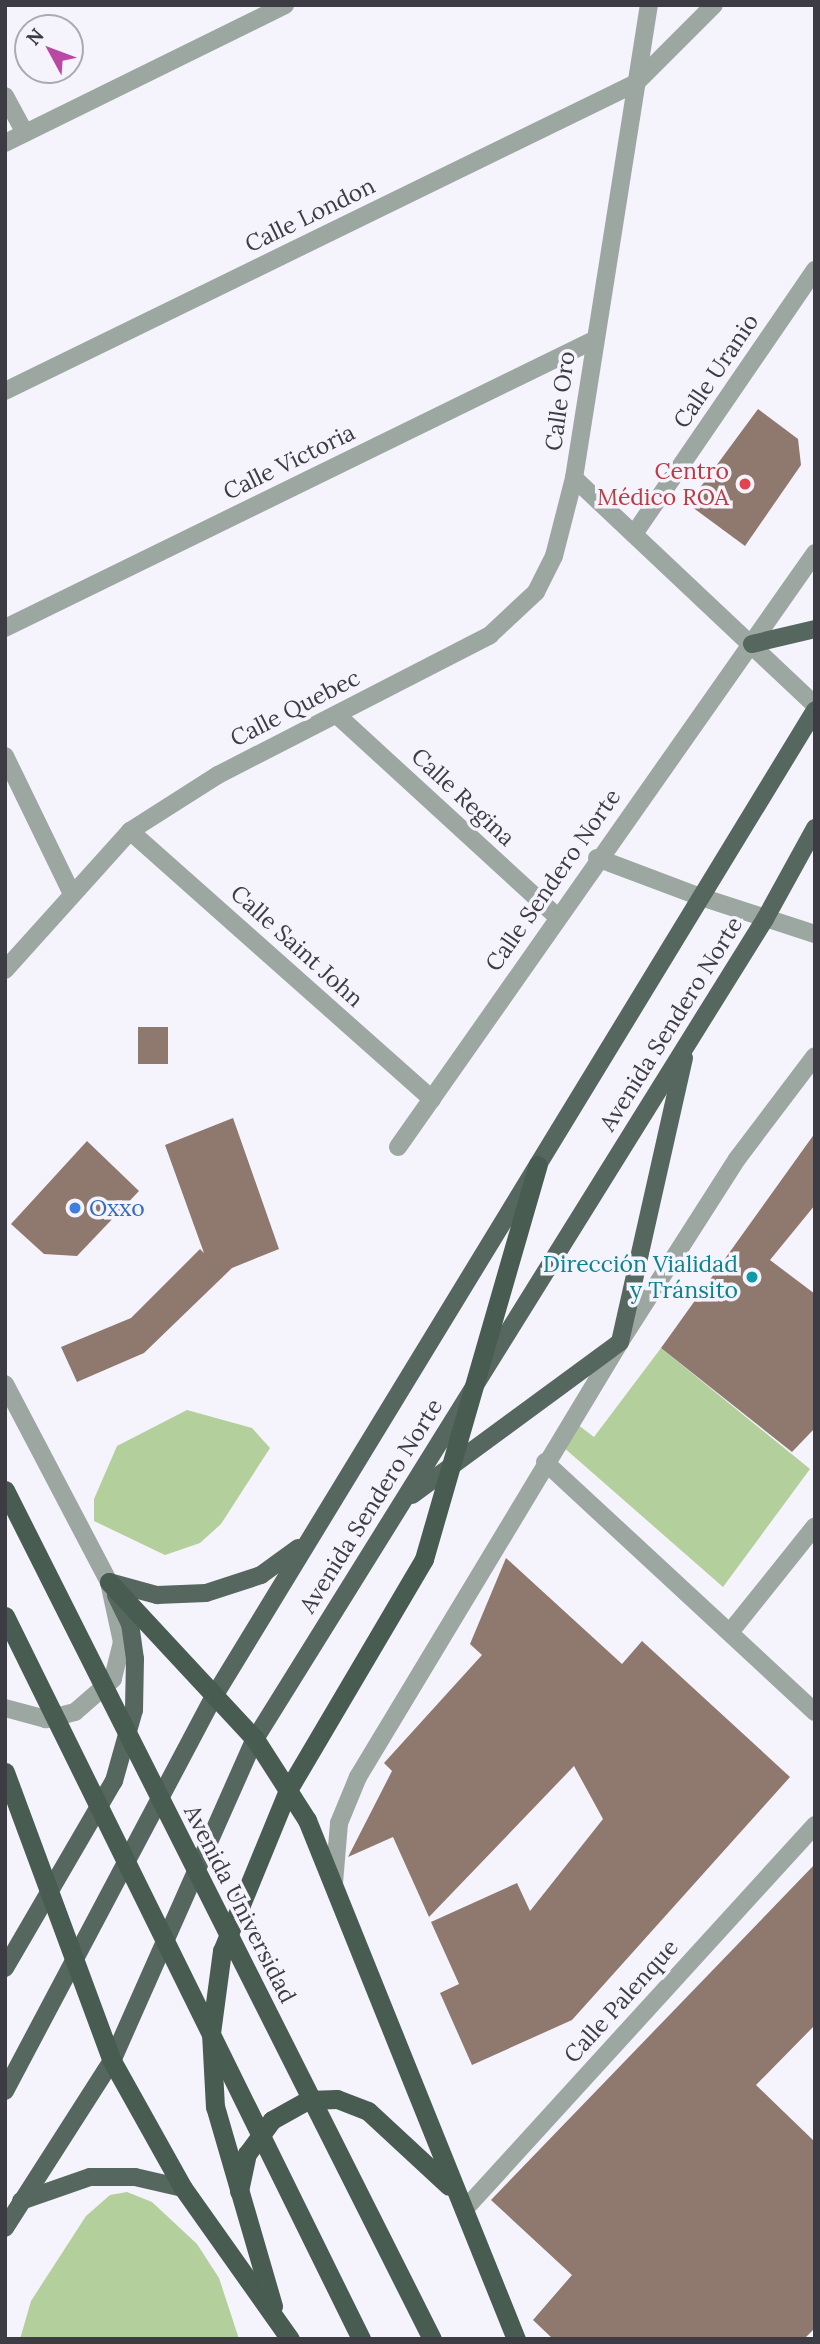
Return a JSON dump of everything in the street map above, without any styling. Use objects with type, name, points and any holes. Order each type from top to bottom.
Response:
[{"type":"highway","points":[[273,2306],[215,2107],[213,1997],[235,1907],[288,1790],[424,1559],[455,1461],[538,1165]]},
{"type":"highway","name":"Avenida Universidad","points":[[5,1490],[432,2339]]},
{"type":"highway","points":[[109,1582],[216,1693],[255,1740],[288,1790],[335,1894],[516,2339]]},
{"type":"highway","points":[[5,1616],[360,2339]]},
{"type":"highway","points":[[5,1772],[73,1967],[112,2061],[183,2188],[273,2306],[290,2339]]},
{"type":"highway","points":[[239,2195],[247,2154],[272,2120],[308,2099],[337,2099],[368,2111],[453,2189]]},
{"type":"main road","points":[[752,644],[815,629]]},
{"type":"main road","name":"Avenida Sendero Norte","points":[[5,2091],[216,1693],[815,708]]},
{"type":"main road","name":"Avenida Sendero Norte","points":[[6,2231],[21,2201],[112,2061],[255,1740],[765,919],[815,828]]},
{"type":"main road","points":[[401,1504],[455,1461],[621,1342],[688,1043]]},
{"type":"main road","points":[[109,1582],[181,1596],[234,1586],[286,1559],[323,1517]]},
{"type":"main road","points":[[5,1968],[114,1781],[134,1710],[130,1623],[109,1582]]},
{"type":"main road","points":[[21,2201],[90,2177],[135,2177],[183,2188]]},
{"type":"street","points":[[5,143],[285,5]]},
{"type":"street","name":"Calle Oro","points":[[649,5],[574,478],[752,644],[815,708]]},
{"type":"street","name":"Calle London","points":[[5,391],[636,83],[714,5]]},
{"type":"street","points":[[5,96],[25,133]]},
{"type":"street","name":"Calle Uranio","points":[[634,534],[815,270]]},
{"type":"street","name":"Calle Victoria","points":[[5,628],[594,340]]},
{"type":"street","name":"Calle Quebec","points":[[5,970],[130,831],[218,775],[490,635],[520,611],[554,556],[574,478]]},
{"type":"street","points":[[752,644],[815,553]]},
{"type":"street","name":"Calle Sendero Norte","points":[[398,1147],[556,916],[752,644]]},
{"type":"street","name":"Calle Regina","points":[[337,715],[556,916]]},
{"type":"street","points":[[5,756],[72,894]]},
{"type":"street","name":"Calle Saint John","points":[[130,831],[432,1099]]},
{"type":"street","points":[[597,858],[701,897],[815,934]]},
{"type":"street","points":[[335,1894],[334,1846],[346,1799],[545,1462],[737,1159],[815,1056]]},
{"type":"street","points":[[5,1384],[109,1582],[122,1642],[113,1679],[75,1712],[46,1720],[5,1708]]},
{"type":"street","points":[[545,1462],[732,1631],[815,1712]]},
{"type":"street","points":[[732,1631],[815,1526]]},
{"type":"street","name":"Calle Palenque","points":[[464,2210],[815,1825]]},
{"type":"green space","points":[[661,1348],[810,1469],[723,1587],[562,1446],[573,1421],[594,1437]]},
{"type":"green space","points":[[187,1410],[252,1428],[270,1448],[221,1524],[200,1543],[165,1555],[94,1521],[94,1499],[117,1446]]},
{"type":"green space","points":[[127,2192],[152,2202],[197,2244],[219,2278],[239,2339],[20,2339],[31,2301],[86,2216],[110,2195]]},
{"type":"building","name":"Centro Médico ROA","points":[[758,409],[798,439],[801,465],[745,546],[688,504]]},
{"type":"building","points":[[138,1027],[168,1027],[168,1064],[138,1064]]},
{"type":"building","points":[[233,1118],[279,1249],[232,1268],[144,1353],[77,1382],[61,1347],[131,1318],[200,1249],[204,1253],[165,1145]]},
{"type":"building","name":"Dirección Vialidad y Tránsito","points":[[815,1133],[815,1205],[770,1260],[815,1294],[815,1428],[792,1452],[661,1348]]},
{"type":"building","name":"Oxxo","points":[[87,1141],[139,1191],[77,1256],[44,1254],[11,1224]]},
{"type":"building","points":[[506,1558],[622,1664],[642,1641],[790,1777],[572,2020],[472,2065],[440,1993],[459,1984],[431,1922],[517,1883],[530,1911],[603,1819],[574,1766],[429,1917],[393,1837],[348,1857],[392,1771],[384,1763],[482,1655],[470,1644]]},
{"type":"building","points":[[815,1864],[815,2025],[756,2085],[815,2142],[815,2328],[804,2339],[553,2339],[533,2320],[572,2275],[491,2200]]},
{"type":"place","name":"Centro Médico ROA","points":[[745,484]]},
{"type":"place","name":"Oxxo","points":[[75,1208]]},
{"type":"place","name":"Dirección Vialidad y Tránsito","points":[[752,1277]]}]
